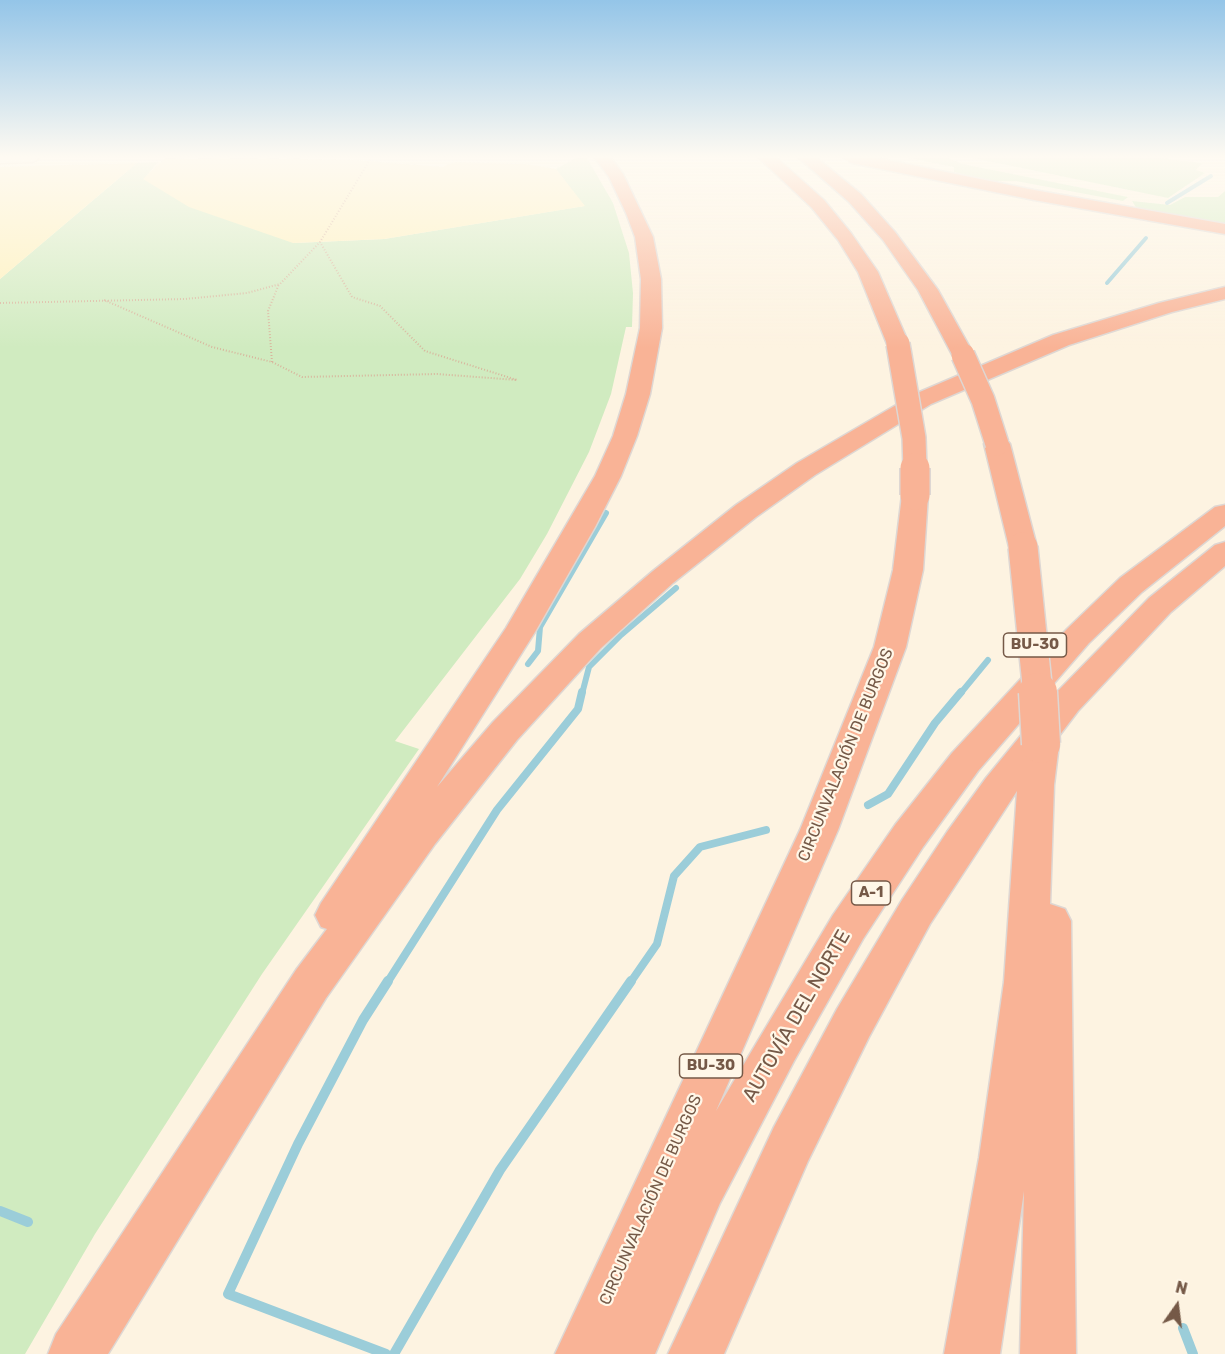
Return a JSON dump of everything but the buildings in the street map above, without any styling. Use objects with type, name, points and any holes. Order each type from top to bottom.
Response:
[{"type":"highway","points":[[75,1354],[143,1218],[215,1101],[475,702],[581,527],[608,476],[638,394],[651,328],[652,302],[644,237],[638,221]]},
{"type":"highway","name":"CIRCUNVALACIÓN DE BURGOS","points":[[583,1354],[819,830],[890,647],[908,570],[915,495],[914,438],[898,344],[868,272],[833,221]]},
{"type":"highway","name":"BU-30","points":[[876,221],[928,291],[963,355],[983,400],[997,444],[1023,547],[1036,654],[1041,744],[1035,785],[1026,982],[1004,1158],[972,1354]]},
{"type":"highway","points":[[1181,221],[1225,229]]},
{"type":"highway","points":[[75,1354],[160,1225],[245,1085],[318,975],[421,833],[505,731],[590,641],[663,577],[746,511],[806,468],[923,399],[1061,340],[1156,310],[1225,293]]},
{"type":"highway","name":"AUTOVÍA DEL NORTE","points":[[627,1354],[702,1185],[778,1046],[848,927],[909,836],[964,762],[1078,636],[1131,585],[1225,513]]},
{"type":"highway","points":[[696,1354],[791,1144],[848,1033],[916,912],[955,852],[999,788],[1066,703],[1160,605],[1225,551]]},
{"type":"highway","points":[[1041,744],[1048,789],[1050,984],[1048,1354]]},
{"type":"path","points":[[272,362],[268,311],[280,284],[320,242],[333,221]]},
{"type":"path","points":[[104,300],[212,347],[272,362],[302,377],[437,374],[517,380],[425,351],[380,306],[352,297],[320,242]]},
{"type":"path","points":[[0,303],[185,299],[247,293],[280,284]]},
{"type":"green space","points":[[68,221],[243,221],[294,243],[384,239],[492,221],[619,221],[629,253],[633,293],[632,327],[626,327],[611,394],[589,452],[547,534],[520,579],[395,741],[419,749],[262,974],[95,1234],[25,1354],[0,1354],[0,279]]},
{"type":"green space","points":[[1208,221],[1225,221],[1225,224]]},
{"type":"sand","points":[[0,221],[68,221],[0,279]]},
{"type":"sand","points":[[230,221],[492,221],[384,239],[293,243]]},
{"type":"waterway","points":[[1107,283],[1146,238]]},
{"type":"waterway","points":[[528,664],[538,651],[540,627],[606,513]]},
{"type":"waterway","points":[[582,694],[589,667],[621,635],[676,588]]},
{"type":"waterway","points":[[960,694],[988,660]]},
{"type":"waterway","points":[[387,983],[497,810],[578,709],[582,692]]},
{"type":"waterway","points":[[868,805],[888,794],[935,723],[961,692]]},
{"type":"waterway","points":[[630,983],[657,944],[674,876],[700,847],[766,830]]},
{"type":"waterway","points":[[386,1354],[228,1294],[298,1144],[363,1020],[388,981]]},
{"type":"waterway","points":[[394,1354],[500,1170],[631,981]]},
{"type":"waterway","points":[[0,1211],[28,1222]]},
{"type":"waterway","points":[[1183,1328],[1193,1354]]}]
